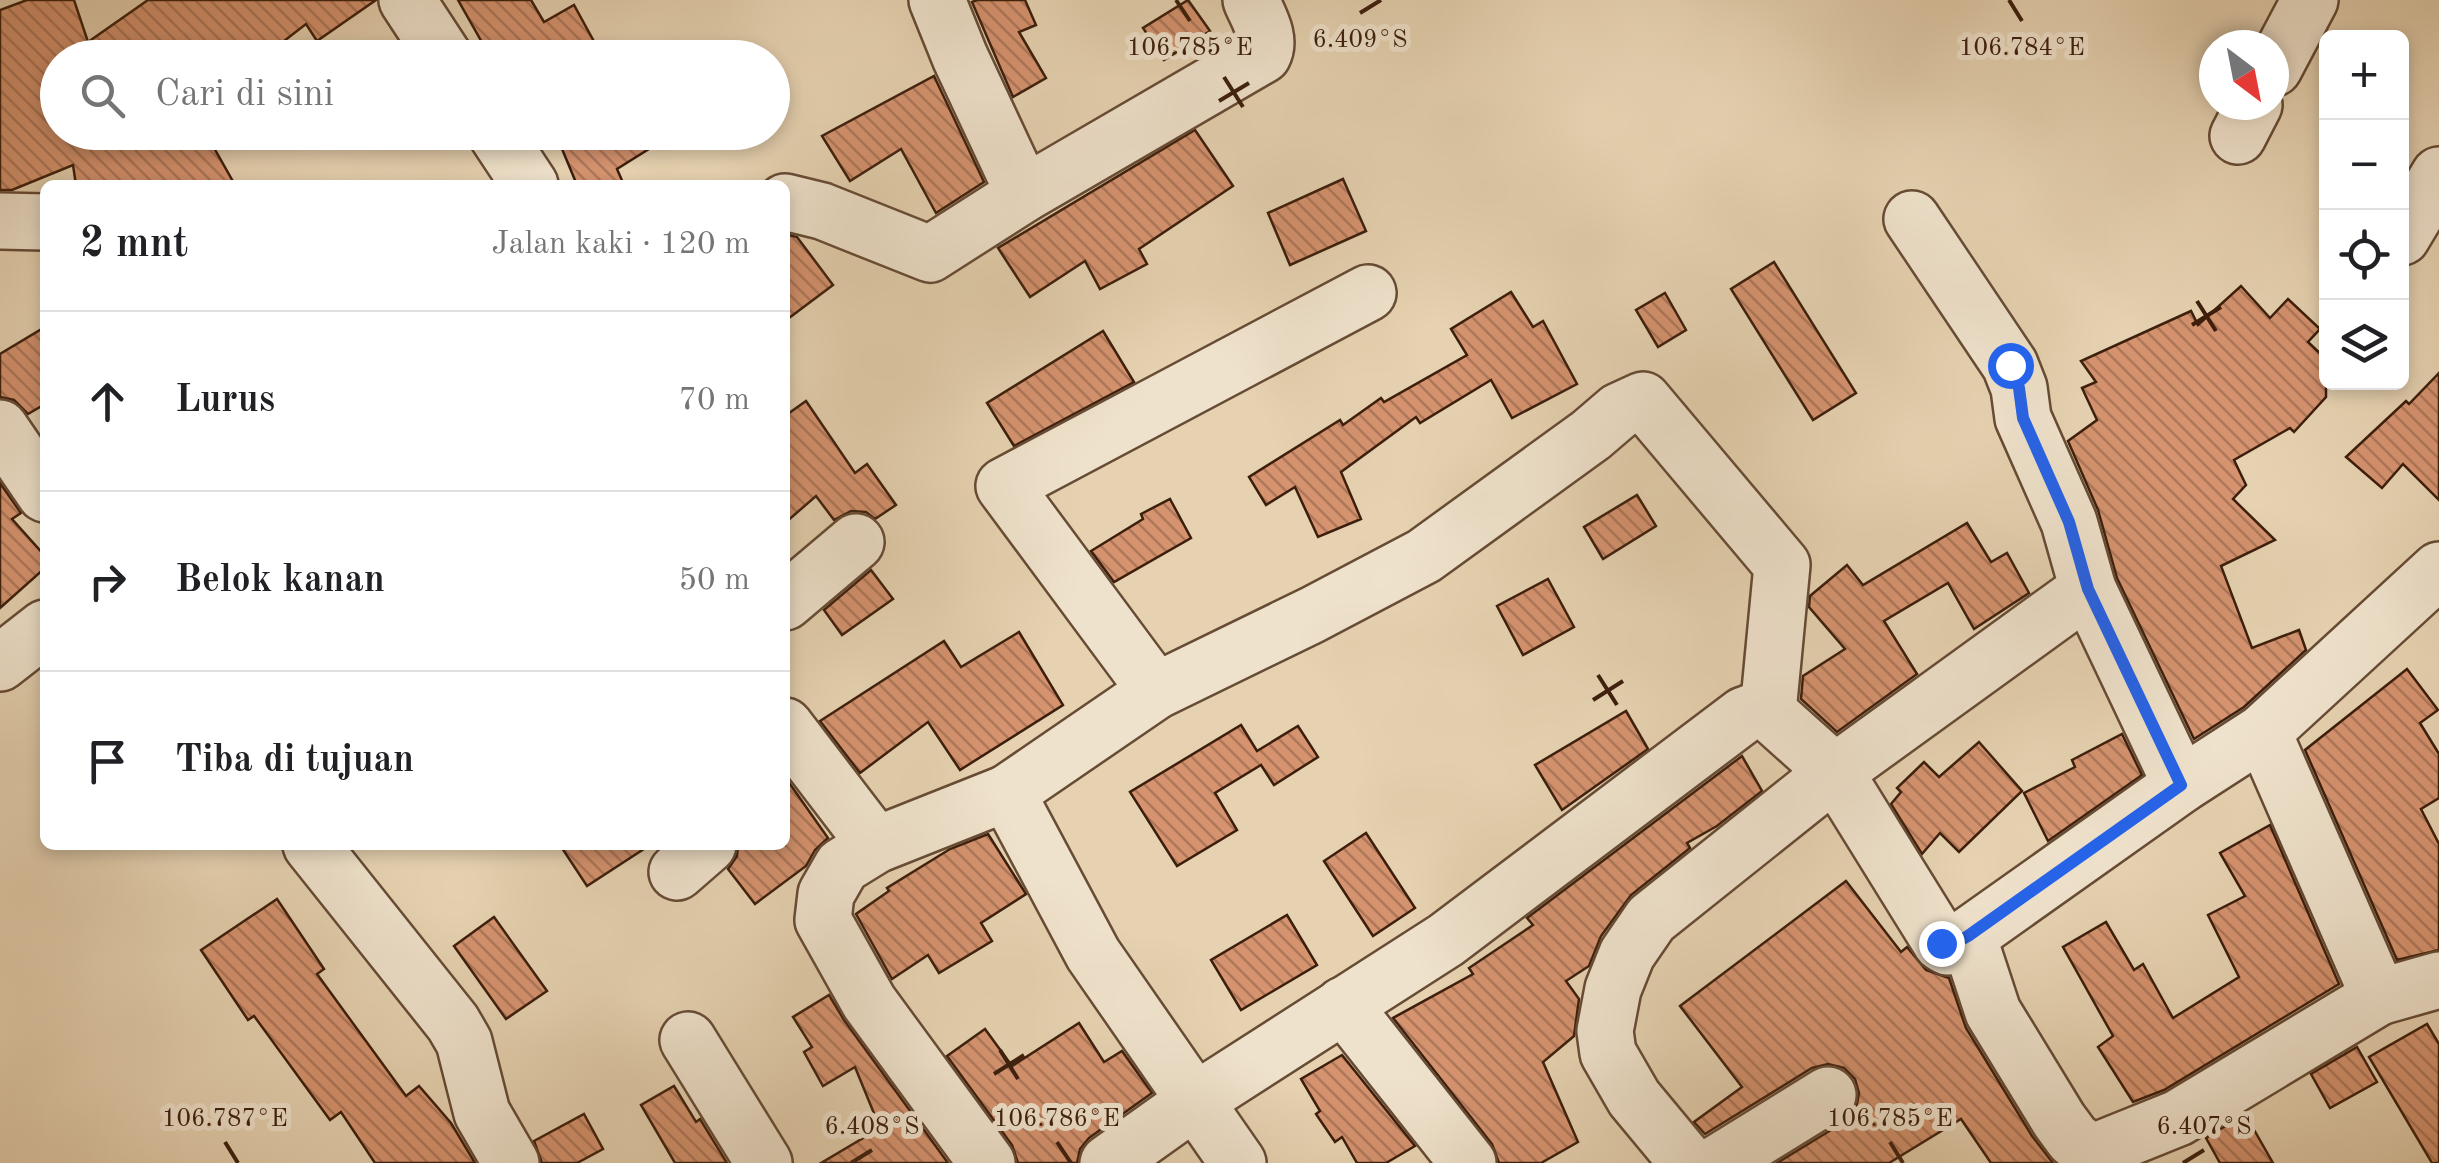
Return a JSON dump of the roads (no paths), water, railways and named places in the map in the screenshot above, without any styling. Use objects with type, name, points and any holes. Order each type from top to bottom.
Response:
[{"type":"street","points":[[407,0],[434,40]]},
{"type":"street","points":[[937,0],[1024,194]]},
{"type":"street","points":[[790,203],[822,211],[930,254],[1024,194],[1262,56],[1267,49],[1266,36],[1250,0]]},
{"type":"street","points":[[2289,40],[2310,0]]},
{"type":"street","points":[[507,150],[527,180]]},
{"type":"street","points":[[2409,225],[2439,175]]},
{"type":"street","points":[[1912,219],[2010,365],[2019,388],[2023,418],[2069,522],[2088,589],[2181,785]]},
{"type":"street","points":[[0,222],[40,222]]},
{"type":"street","points":[[1156,690],[1004,486],[1368,293]]},
{"type":"street","points":[[987,1163],[869,1002],[823,920],[826,894],[842,866],[876,845],[1007,792],[1156,690],[1312,616],[1424,556],[1591,436],[1618,410],[1643,400],[1782,565],[1768,712]]},
{"type":"street","points":[[2,435],[40,487]]},
{"type":"street","points":[[790,598],[856,542]]},
{"type":"street","points":[[1108,1163],[1195,1101],[1446,940],[1744,715],[1768,712],[1834,772],[1941,943],[1948,947],[2264,732],[2439,570]]},
{"type":"street","points":[[1688,1163],[1634,1098],[1608,1053],[1605,1031],[1613,989],[1627,954],[1651,919],[1834,772],[2088,589]]},
{"type":"street","points":[[0,663],[40,632]]},
{"type":"street","points":[[2264,732],[2379,997]]},
{"type":"street","points":[[793,753],[876,845]]},
{"type":"street","points":[[1007,792],[1093,954],[1238,1163]]},
{"type":"street","points":[[315,850],[453,1023],[464,1042],[482,1114],[511,1163]]},
{"type":"street","points":[[1968,936],[1994,1012],[2066,1130],[2092,1153],[2178,1118],[2379,997],[2439,980]]},
{"type":"street","points":[[1343,1005],[1468,1163]]},
{"type":"street","points":[[688,1040],[764,1163]]},
{"type":"street","points":[[1718,1163],[1828,1096]]}]
